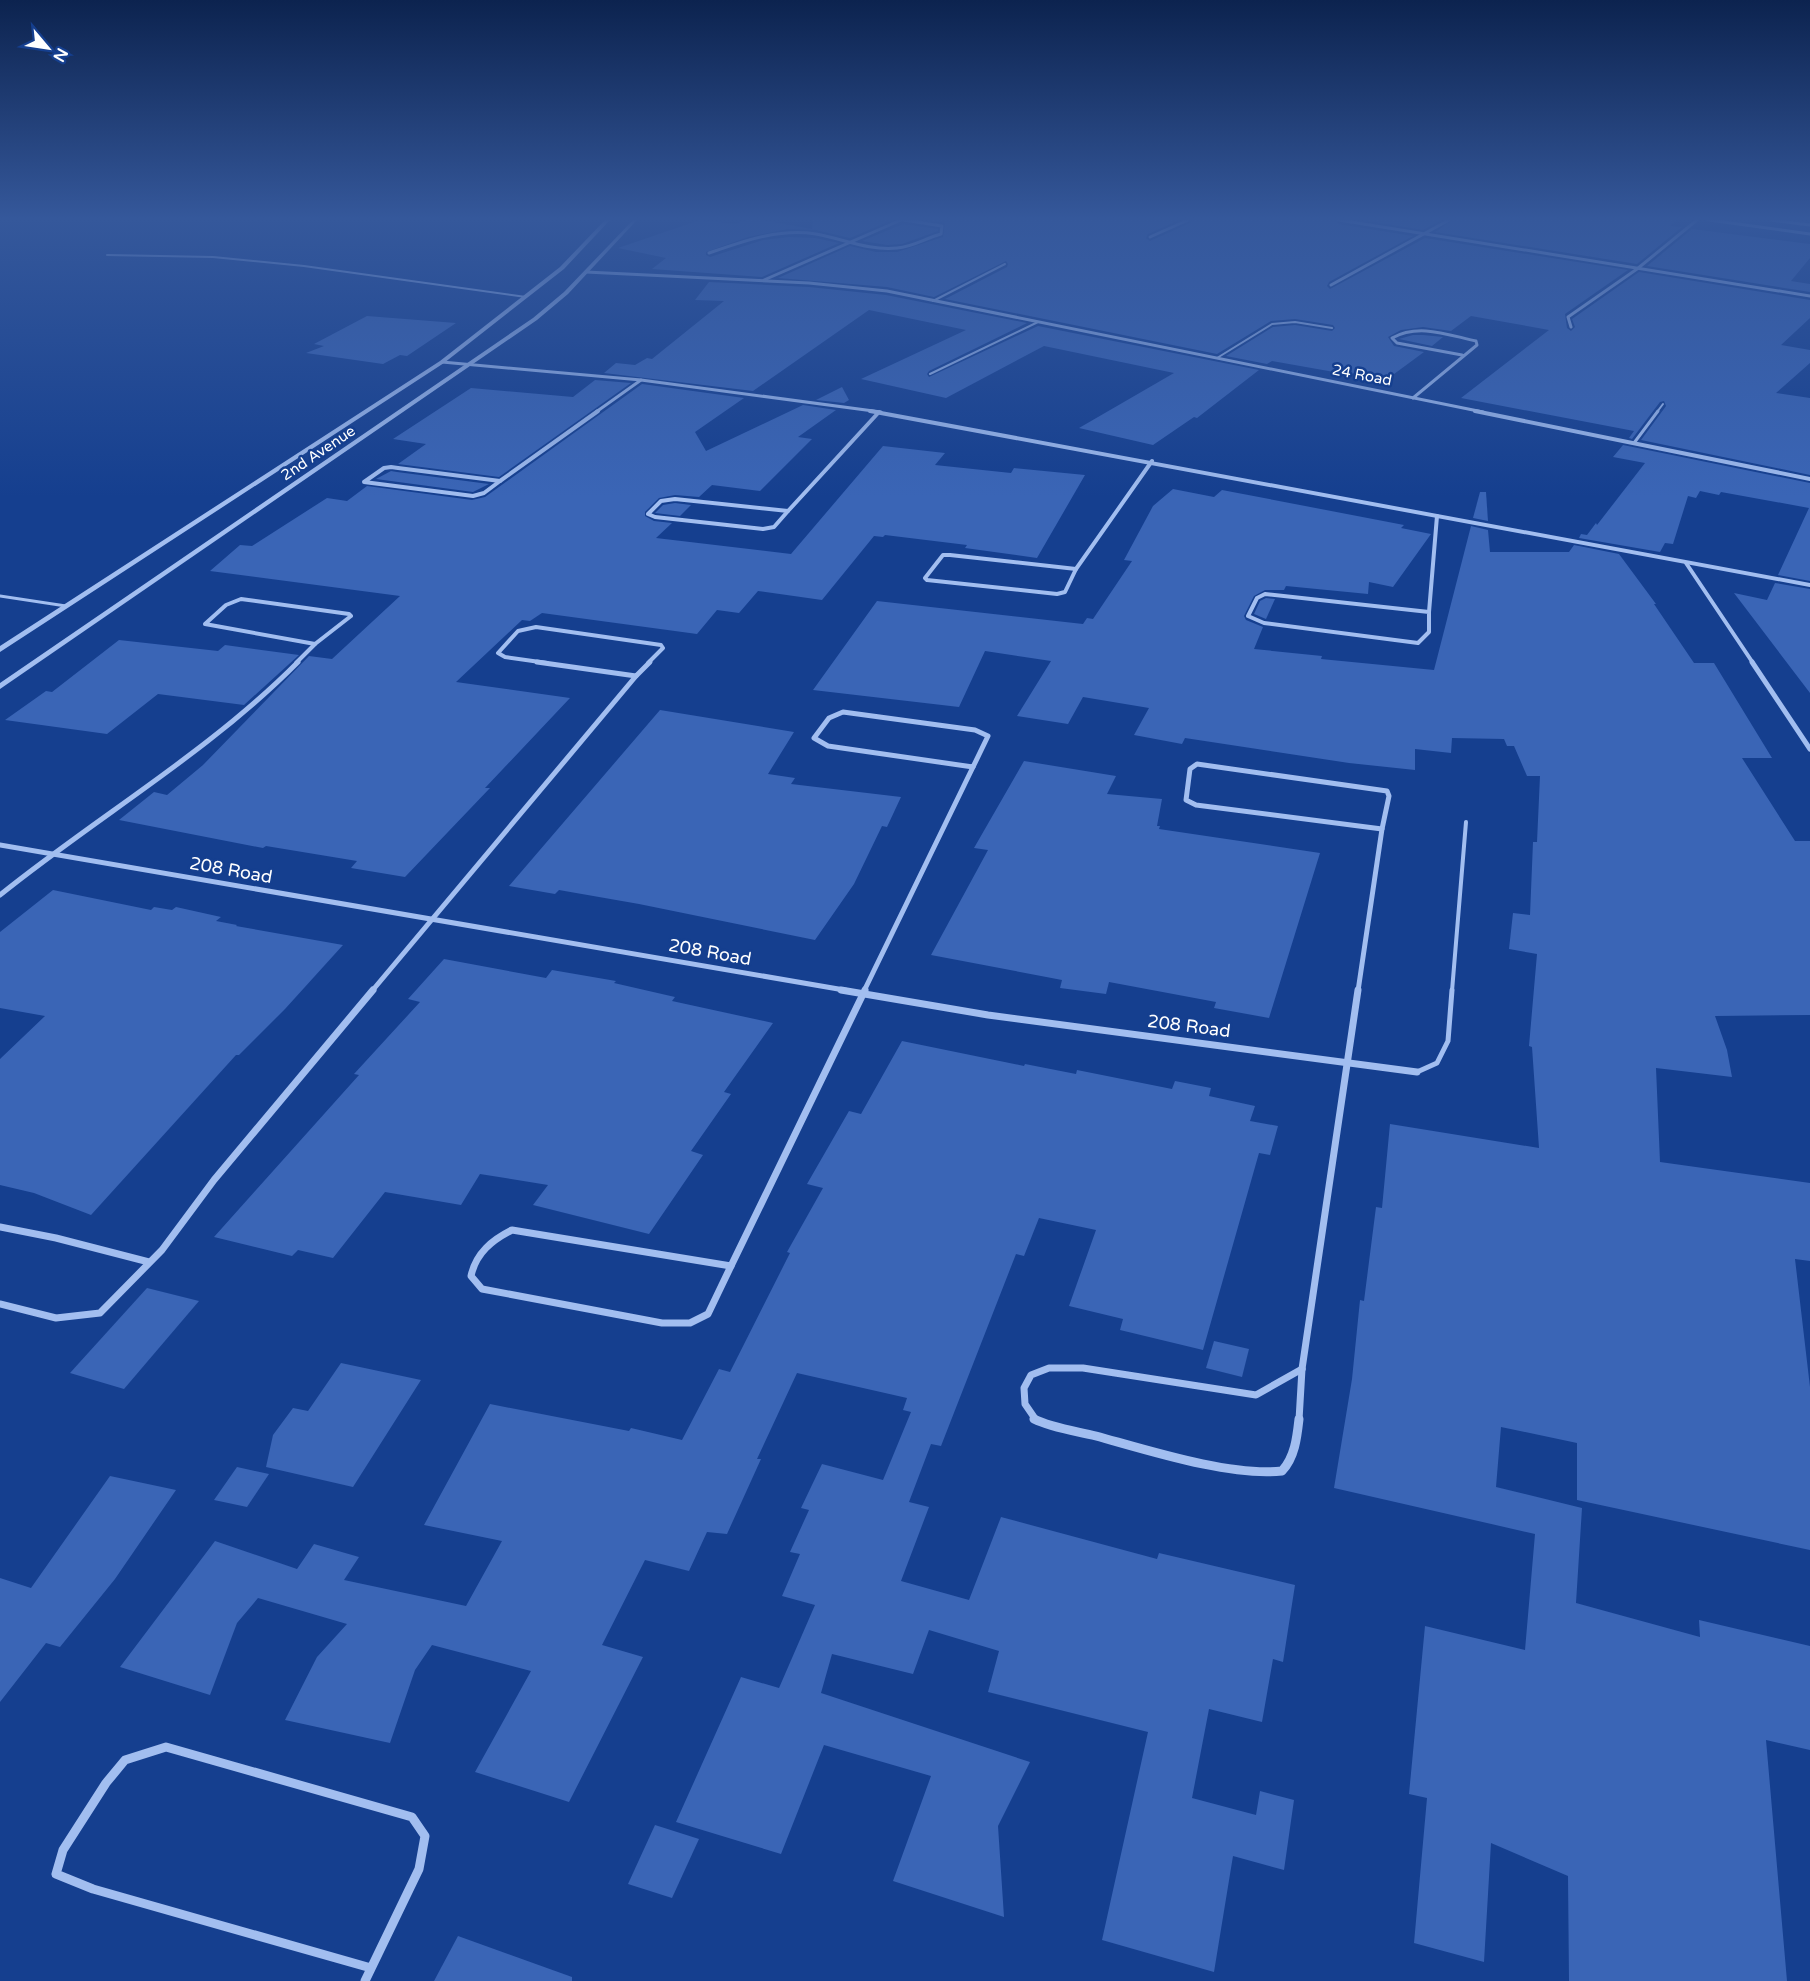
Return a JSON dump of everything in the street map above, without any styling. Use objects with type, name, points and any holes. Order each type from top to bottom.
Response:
[{"type":"street","name":"2nd Avenue","points":[[0,650],[442,362],[506,312]]},
{"type":"street","name":"2nd Avenue","points":[[0,687],[471,364],[542,312]]},
{"type":"street","name":"24 Road","points":[[990,312],[1810,479]]},
{"type":"street","points":[[1571,327],[1567,319],[1574,312]]},
{"type":"street","points":[[1413,398],[1462,355],[1477,345],[1476,340],[1414,330],[1401,331],[1392,338],[1397,343],[1462,355]]},
{"type":"street","points":[[442,362],[641,380],[879,411],[1810,585]]},
{"type":"street","points":[[500,481],[391,467],[384,468],[364,482],[473,496],[484,494],[641,380]]},
{"type":"street","points":[[788,511],[675,499],[661,501],[648,514],[656,517],[763,530],[774,527],[879,411]]},
{"type":"street","points":[[1076,569],[943,555],[925,578],[932,581],[1057,594],[1065,592],[1076,569],[1152,461]]},
{"type":"street","points":[[1429,612],[1265,594],[1257,598],[1248,616],[1264,623],[1418,644],[1429,632],[1437,516]]},
{"type":"street","points":[[1686,563],[1810,749]]},
{"type":"street","points":[[0,895],[50,854],[221,731],[281,679],[315,644],[351,615],[241,599],[226,605],[206,621],[208,626],[315,644]]},
{"type":"street","points":[[0,1304],[56,1318],[100,1313],[162,1250],[214,1179],[636,676],[663,648],[661,645],[536,627],[518,631],[498,652],[505,657],[636,676]]},
{"type":"street","points":[[732,1266],[512,1230],[497,1237],[472,1264],[471,1276],[482,1289],[662,1323],[690,1323],[708,1314],[732,1266],[988,736],[975,730],[843,712],[832,714],[825,719],[814,738],[828,746],[973,767]]},
{"type":"street","points":[[1302,1369],[1256,1395],[1107,1372],[1050,1367],[1032,1375],[1022,1392],[1023,1402],[1035,1420],[1217,1465],[1273,1473],[1281,1472],[1287,1466],[1295,1448],[1302,1369],[1346,1061],[1389,796],[1387,791],[1378,788],[1208,765],[1197,764],[1190,769],[1185,795],[1186,800],[1196,805],[1382,829]]},
{"type":"street","name":"208 Road","points":[[0,845],[988,1015],[1417,1072]]},
{"type":"street","points":[[0,1227],[56,1238],[149,1262]]},
{"type":"street","points":[[365,1981],[418,1869],[425,1836],[412,1817],[166,1747],[125,1760],[106,1783],[63,1850],[56,1874],[93,1888],[371,1968]]},
{"type":"lane","points":[[930,374],[1038,322]]},
{"type":"lane","points":[[1217,358],[1272,324],[1295,322],[1332,328]]},
{"type":"lane","points":[[1635,443],[1663,404]]},
{"type":"lane","points":[[0,596],[66,606]]},
{"type":"lane","points":[[1417,1072],[1437,1063],[1448,1041],[1466,822]]},
{"type":"building","points":[[710,312],[865,312],[753,391],[604,373],[616,363],[635,365],[647,358],[652,359]]},
{"type":"building","points":[[881,312],[974,312],[1027,323],[929,371],[927,374],[929,377],[1038,326],[1259,370],[1197,418],[1194,417],[1153,445],[1079,428],[1174,373],[1044,346],[946,398],[861,379],[966,330]]},
{"type":"building","points":[[1011,312],[1567,312],[1565,314],[1567,328],[1571,331],[1575,327],[1572,319],[1581,312],[1810,312],[1810,318],[1781,345],[1810,350],[1810,363],[1776,393],[1810,398],[1810,475],[1641,440],[1666,406],[1664,401],[1660,402],[1632,439],[1629,438],[1634,431],[1461,398],[1549,330],[1471,316],[1451,331],[1423,327],[1401,330],[1388,337],[1394,346],[1424,352],[1390,377],[1357,371],[1351,375],[1272,361],[1267,364],[1226,356],[1273,327],[1295,325],[1332,331],[1335,328],[1333,325],[1295,319],[1271,321],[1217,354]]},
{"type":"building","points":[[367,316],[456,323],[407,356],[400,355],[383,364],[306,353],[324,346],[314,344]]},
{"type":"building","points":[[1413,335],[1443,337],[1432,346],[1399,339]]},
{"type":"building","points":[[595,380],[631,383],[499,477],[398,464],[426,444],[393,439],[471,388],[573,397]]},
{"type":"building","points":[[642,384],[744,398],[695,432],[706,451],[803,405],[836,410],[798,437],[812,439],[760,491],[712,485],[699,497],[675,495],[659,498],[645,512],[645,516],[654,521],[672,523],[656,538],[791,554],[883,446],[945,453],[935,465],[1011,473],[1014,468],[1085,475],[1037,558],[965,548],[967,545],[885,535],[883,537],[874,536],[822,600],[758,591],[739,613],[717,610],[697,634],[542,613],[530,621],[522,620],[456,682],[570,698],[485,788],[490,788],[405,877],[351,868],[357,861],[266,846],[263,848],[119,820],[154,792],[167,795],[203,765],[309,656],[332,659],[400,596],[210,571],[240,545],[252,546],[327,498],[347,501],[367,486],[472,500],[485,497]]},
{"type":"building","points":[[842,387],[849,400],[844,403],[816,400]]},
{"type":"building","points":[[1623,445],[1810,483],[1810,581],[1778,575],[1809,508],[1721,492],[1719,495],[1700,491],[1696,498],[1688,496],[1673,544],[1665,543],[1660,552],[1579,538],[1581,534],[1587,535],[1596,523],[1597,525],[1645,463],[1613,457]]},
{"type":"building","points":[[391,471],[489,484],[473,492],[376,479]]},
{"type":"building","points":[[1173,489],[1214,497],[1222,490],[1404,525],[1401,528],[1431,534],[1393,587],[1369,582],[1368,594],[1286,586],[1284,590],[1265,590],[1254,596],[1244,616],[1246,620],[1263,627],[1254,649],[1322,656],[1321,659],[1434,670],[1471,526],[1488,530],[1490,552],[1569,552],[1574,545],[1619,554],[1656,604],[1654,604],[1694,663],[1714,663],[1772,758],[1742,758],[1795,841],[1810,841],[1810,1015],[1715,1016],[1727,1050],[1732,1077],[1656,1068],[1660,1162],[1810,1183],[1810,1261],[1795,1259],[1810,1387],[1810,1550],[1577,1500],[1577,1443],[1501,1427],[1496,1487],[1582,1508],[1576,1603],[1700,1637],[1699,1620],[1810,1646],[1810,1750],[1766,1740],[1787,1981],[1569,1981],[1568,1876],[1491,1843],[1484,1962],[1414,1943],[1427,1798],[1409,1794],[1425,1626],[1525,1650],[1535,1534],[1334,1488],[1352,1379],[1360,1300],[1364,1301],[1376,1207],[1382,1208],[1390,1124],[1539,1148],[1532,1047],[1529,1046],[1537,954],[1509,949],[1513,913],[1530,915],[1533,842],[1537,842],[1540,776],[1527,776],[1514,746],[1507,746],[1504,739],[1452,738],[1451,753],[1415,749],[1415,770],[1349,763],[1185,738],[1182,744],[1134,735],[1149,708],[1083,697],[1068,724],[1017,716],[1051,661],[985,651],[959,707],[813,690],[877,601],[1083,624],[1087,618],[1093,619],[1132,561],[1124,560],[1153,506]]},
{"type":"building","points":[[1480,492],[1486,492],[1488,521],[1473,518]]},
{"type":"building","points":[[675,503],[691,505],[680,516],[655,513],[663,505]]},
{"type":"building","points":[[1775,583],[1810,589],[1810,693],[1734,593],[1767,600]]},
{"type":"building","points":[[1266,598],[1275,599],[1266,619],[1254,614],[1260,601]]},
{"type":"building","points":[[119,640],[218,651],[225,645],[299,655],[244,705],[158,694],[107,734],[5,720],[46,691],[52,692]]},
{"type":"building","points":[[660,710],[794,732],[768,774],[795,778],[791,784],[901,797],[887,827],[882,826],[854,884],[815,940],[639,904],[559,890],[555,894],[509,886]]},
{"type":"building","points":[[1024,761],[1116,776],[1107,794],[1162,799],[1157,826],[1160,826],[1159,829],[1320,853],[1269,1018],[1214,1008],[1216,1002],[1109,982],[1106,994],[1060,988],[1062,980],[931,955],[988,850],[974,848]]},
{"type":"building","points":[[53,890],[151,910],[154,907],[172,910],[176,907],[221,917],[216,921],[236,926],[343,945],[285,1009],[239,1055],[236,1055],[91,1215],[34,1193],[0,1185],[0,1059],[45,1016],[0,1008],[0,932]]},
{"type":"building","points":[[444,959],[546,978],[552,970],[616,981],[614,983],[675,997],[672,1001],[773,1023],[724,1092],[731,1094],[691,1151],[703,1155],[649,1234],[533,1205],[548,1185],[480,1174],[461,1205],[385,1192],[333,1258],[298,1250],[292,1256],[214,1237],[359,1075],[354,1074],[420,1002],[408,999]]},
{"type":"building","points":[[902,1041],[1024,1066],[1025,1064],[1076,1074],[1077,1070],[1172,1089],[1175,1081],[1211,1088],[1209,1096],[1255,1106],[1250,1121],[1278,1126],[1270,1155],[1259,1153],[1203,1350],[1120,1330],[1123,1319],[1069,1306],[1096,1230],[1039,1218],[1024,1256],[1016,1254],[941,1446],[931,1444],[909,1502],[929,1507],[901,1581],[969,1600],[1001,1517],[1157,1559],[1159,1553],[1295,1585],[1283,1662],[1273,1659],[1262,1722],[1209,1709],[1192,1798],[1256,1815],[1260,1791],[1294,1800],[1284,1870],[1233,1856],[1214,1972],[1102,1940],[1148,1732],[988,1692],[999,1651],[929,1630],[913,1674],[832,1654],[821,1693],[1030,1762],[998,1826],[1004,1917],[893,1881],[931,1776],[824,1745],[781,1854],[676,1822],[741,1677],[779,1688],[815,1605],[782,1596],[800,1554],[790,1552],[809,1510],[801,1508],[822,1464],[883,1480],[911,1412],[903,1410],[907,1398],[797,1373],[757,1459],[761,1459],[727,1534],[707,1532],[689,1571],[645,1560],[602,1645],[643,1657],[569,1802],[475,1772],[531,1671],[432,1645],[415,1670],[390,1743],[285,1720],[317,1657],[347,1624],[258,1598],[237,1623],[210,1695],[120,1667],[215,1541],[297,1569],[314,1544],[359,1557],[344,1580],[466,1606],[502,1541],[424,1525],[490,1404],[629,1431],[631,1428],[682,1440],[719,1369],[730,1372],[790,1253],[787,1252],[823,1188],[807,1184],[849,1111],[861,1114]]},
{"type":"building","points":[[147,1288],[199,1301],[124,1389],[70,1373]]},
{"type":"building","points":[[1214,1341],[1249,1349],[1242,1377],[1206,1368]]},
{"type":"building","points":[[341,1363],[421,1380],[353,1487],[266,1467],[273,1435],[293,1408],[308,1411]]},
{"type":"building","points":[[237,1467],[269,1474],[247,1507],[214,1500]]},
{"type":"building","points":[[110,1476],[176,1490],[115,1579],[60,1647],[46,1643],[0,1702],[0,1578],[31,1588]]},
{"type":"building","points":[[655,1825],[699,1839],[672,1898],[628,1884]]},
{"type":"building","points":[[458,1936],[572,1977],[572,1981],[434,1981]]}]
